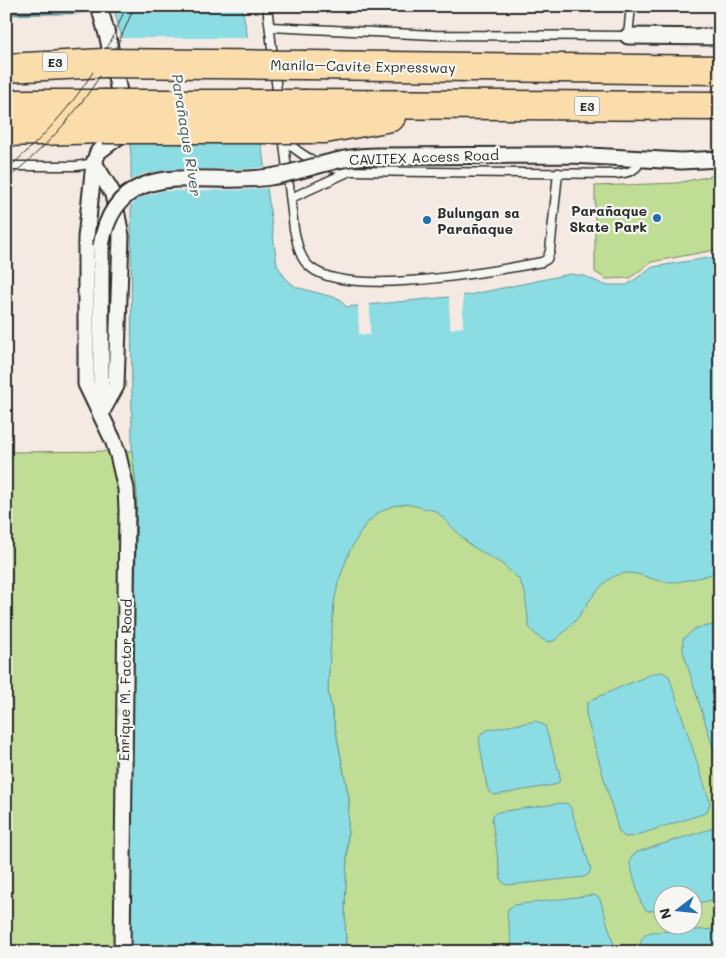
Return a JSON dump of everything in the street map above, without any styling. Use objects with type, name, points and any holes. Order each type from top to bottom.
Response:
[{"type":"highway","name":"Manila–Cavite Expressway","points":[[6,61],[720,70]]},
{"type":"highway","points":[[6,68],[104,63]]},
{"type":"highway","name":"E3","points":[[6,104],[103,117],[291,120],[454,105],[720,106]]},
{"type":"highway","points":[[6,132],[103,117]]},
{"type":"street","points":[[99,6],[108,38],[124,122],[118,137],[98,152],[94,163],[113,194],[121,236],[116,386],[101,413]]},
{"type":"street","points":[[628,36],[720,37]]},
{"type":"street","name":"CAVITEX Access Road","points":[[101,413],[101,246],[107,221],[112,210],[136,188],[148,183],[176,179],[258,179],[344,159],[378,156],[572,155],[640,158]]},
{"type":"street","points":[[640,158],[681,161],[720,159]]},
{"type":"street","name":"Enrique M. Factor Road","points":[[94,163],[86,238],[86,384],[113,440],[123,471],[127,510],[122,952]]},
{"type":"lane","points":[[267,6],[291,120],[294,149],[308,159],[337,170],[349,172],[624,173],[631,172],[636,168],[640,158]]},
{"type":"lane","points":[[270,27],[434,35],[628,36],[631,6]]},
{"type":"lane","points":[[291,120],[291,198],[302,258],[310,267],[328,275],[357,282],[403,281],[491,271],[542,262],[547,259],[550,251],[558,173]]},
{"type":"lane","points":[[6,166],[77,166],[94,163]]},
{"type":"lane","points":[[291,198],[349,172]]},
{"type":"green space","name":"Parañaque Skate Park","points":[[720,174],[720,249],[651,262],[630,278],[606,279],[595,272],[595,186],[677,183]]},
{"type":"green space","points":[[720,395],[720,952],[346,952],[345,909],[349,799],[328,691],[333,502]]},
{"type":"green space","points":[[132,451],[137,493],[129,952],[6,952],[6,751],[10,722],[6,721],[6,452]]},
{"type":"water","name":"Parañaque River","points":[[113,6],[242,6],[277,265],[286,279],[296,287],[340,299],[346,307],[469,295],[570,274],[585,276],[604,285],[627,285],[653,267],[720,256],[720,572],[676,582],[662,581],[627,573],[619,574],[600,587],[574,622],[564,632],[554,641],[547,642],[537,636],[529,627],[525,593],[519,579],[502,564],[470,545],[436,511],[407,504],[392,506],[378,513],[365,525],[350,550],[338,583],[334,603],[328,691],[349,799],[345,909],[346,952],[129,952],[137,493],[132,451],[131,157],[124,45]]},
{"type":"water","points":[[720,624],[720,770],[683,651],[683,639],[696,628]]},
{"type":"water","points":[[662,672],[669,676],[710,802],[708,810],[703,814],[634,836],[625,837],[619,832],[586,715],[587,704],[593,699],[654,673]]},
{"type":"water","points":[[536,721],[545,726],[560,775],[559,782],[554,785],[495,795],[489,792],[479,739],[481,734],[487,730]]},
{"type":"water","points":[[562,803],[568,804],[571,809],[591,869],[589,874],[584,877],[504,884],[501,879],[492,820],[493,815],[498,812]]},
{"type":"water","points":[[720,826],[720,898],[704,902],[704,886],[654,886],[654,911],[647,911],[641,903],[630,864],[631,858],[637,852]]},
{"type":"water","points":[[592,895],[600,899],[616,952],[513,952],[507,914],[508,909],[514,905]]},
{"type":"water","points":[[720,929],[720,952],[640,952],[642,940],[645,935],[651,932],[654,932],[654,936],[704,936],[704,930]]},
{"type":"pier","points":[[119,38],[250,38],[263,136],[127,136]]},
{"type":"pier","points":[[267,167],[270,188],[162,191],[141,197],[128,208],[128,181],[146,173],[176,169]]},
{"type":"pier","points":[[463,293],[463,327],[450,329],[449,294]]},
{"type":"pier","points":[[370,302],[370,335],[359,334],[358,305]]},
{"type":"waterway","points":[[6,13],[76,12],[113,6]]},
{"type":"tram line","points":[[6,170],[43,135],[76,96],[104,53],[126,6]]},
{"type":"tram line","points":[[6,180],[47,143],[82,102],[111,57],[134,6]]},
{"type":"place","name":"Parañaque Skate Park","points":[[657,218]]},
{"type":"place","name":"Bulungan sa Parañaque","points":[[427,220]]}]
